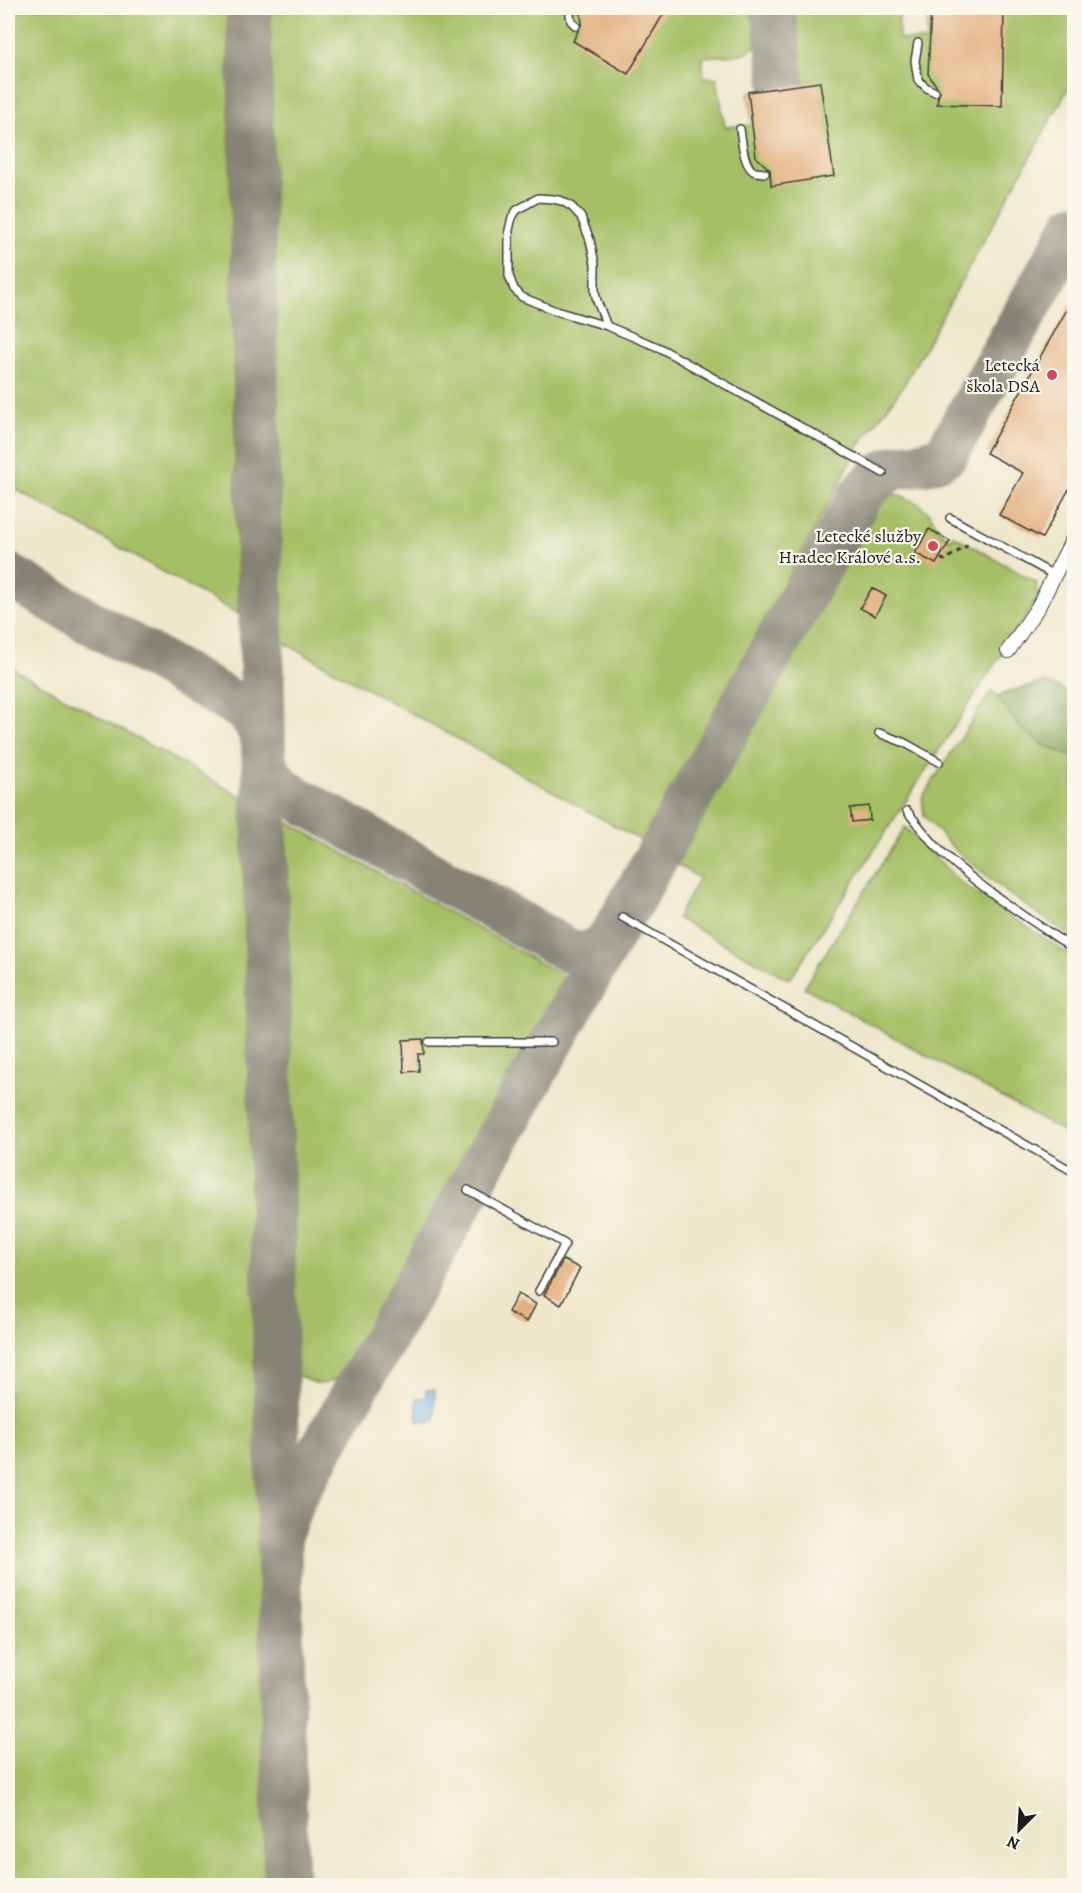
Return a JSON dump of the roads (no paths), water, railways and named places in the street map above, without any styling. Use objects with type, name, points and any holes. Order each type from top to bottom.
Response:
[{"type":"street","points":[[1008,651],[1038,607],[1074,537]]},
{"type":"lane","points":[[569,8],[571,21],[576,26]]},
{"type":"lane","points":[[918,43],[915,61],[918,80],[935,92]]},
{"type":"lane","points":[[740,129],[749,168],[755,172],[765,173]]},
{"type":"lane","points":[[607,326],[597,301],[595,264],[590,240],[581,217],[572,207],[553,199],[538,198],[517,210],[512,217],[509,230],[509,276],[514,289],[522,297],[533,303],[607,326],[660,348],[883,473]]},
{"type":"lane","points":[[950,518],[1054,575]]},
{"type":"lane","points":[[879,732],[939,762]]},
{"type":"lane","points":[[907,811],[945,855],[976,882],[1074,949]]},
{"type":"lane","points":[[622,917],[1074,1172]]},
{"type":"lane","points":[[429,1042],[552,1042]]},
{"type":"lane","points":[[468,1190],[565,1244],[539,1291]]},
{"type":"water","points":[[426,1390],[435,1390],[435,1421],[417,1421],[417,1398],[426,1398]]},
{"type":"place","name":"Letecká škola DSA","points":[[1052,375]]},
{"type":"place","name":"Letecké služby Hradec Králové a.s.","points":[[933,546]]}]
